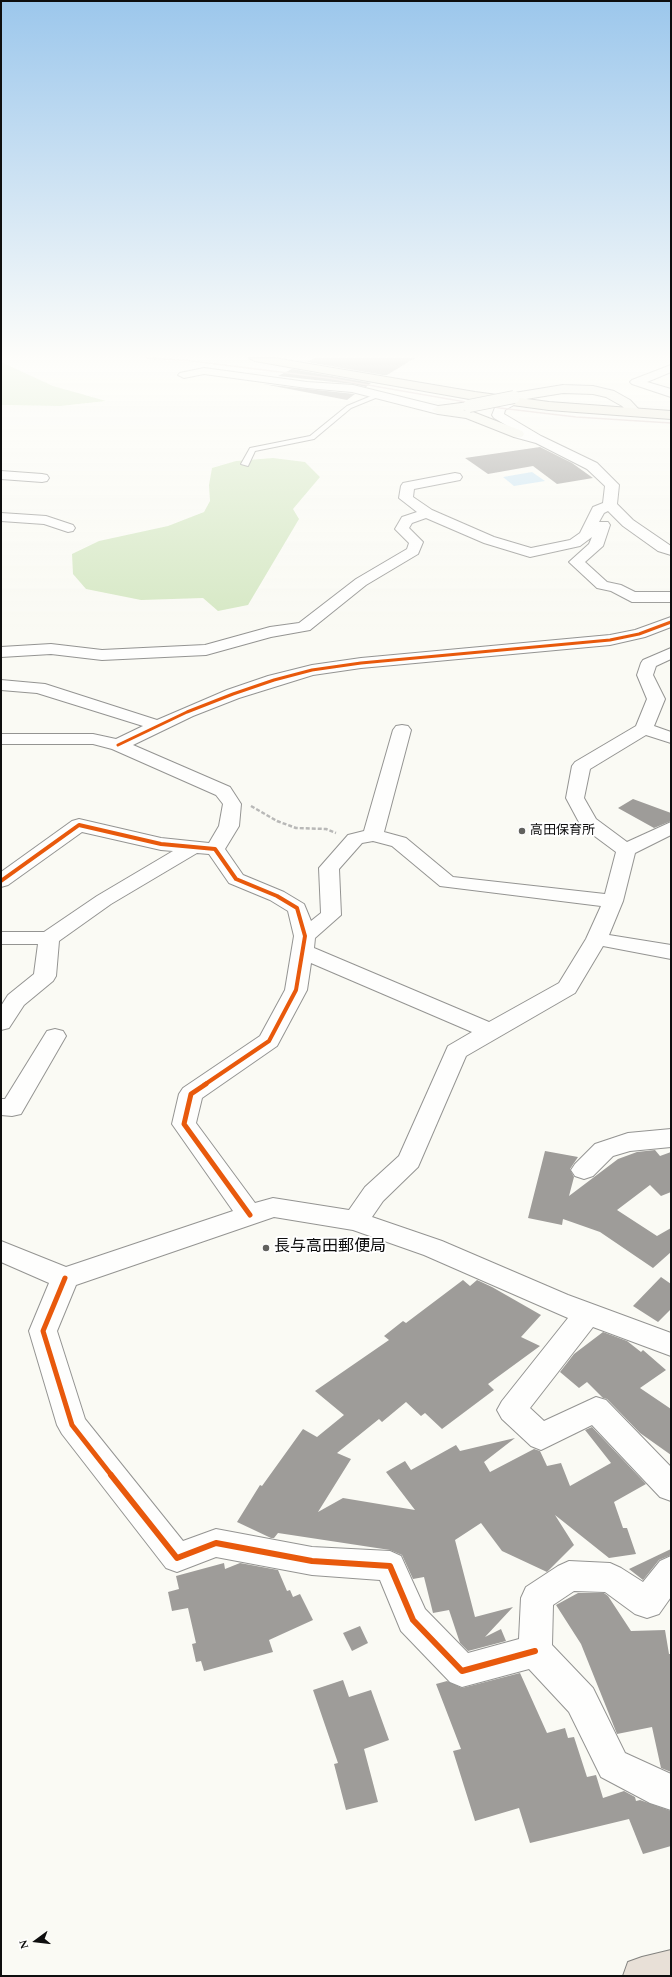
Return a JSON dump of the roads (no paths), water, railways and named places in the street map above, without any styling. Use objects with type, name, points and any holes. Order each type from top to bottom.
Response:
[{"type":"highway","points":[[642,1976],[671,1969]]},
{"type":"street","points":[[561,450],[592,466],[612,485],[610,505],[596,546],[576,562],[602,585],[616,588],[632,597],[671,597]]},
{"type":"street","points":[[1,475],[42,478]]},
{"type":"street","points":[[455,477],[408,486],[406,498],[427,513],[489,540],[530,553],[575,543],[586,535],[598,510],[610,505]]},
{"type":"street","points":[[610,505],[628,523],[663,548],[671,551]]},
{"type":"street","points":[[1,652],[51,649],[102,655],[206,650],[270,632],[304,627],[361,582],[413,551],[416,542],[402,529],[407,520],[427,513]]},
{"type":"street","points":[[1,517],[46,520],[68,528]]},
{"type":"street","points":[[118,745],[187,712],[233,694],[274,680],[312,670],[361,663],[569,645],[610,640],[639,634],[671,622]]},
{"type":"street","points":[[626,850],[588,822],[574,798],[581,766],[644,728],[656,698],[645,675],[649,663],[671,653]]},
{"type":"street","points":[[1,685],[39,688],[160,726]]},
{"type":"street","points":[[644,728],[671,738]]},
{"type":"street","points":[[304,943],[331,915],[329,868],[364,837],[402,730]]},
{"type":"street","points":[[1,739],[93,739],[118,745],[223,791],[232,804],[229,826],[215,849]]},
{"type":"street","points":[[1,881],[80,825],[161,844],[215,849],[236,879],[277,896],[297,908],[304,943],[296,990],[269,1041],[191,1094],[184,1124],[250,1215]]},
{"type":"street","points":[[355,1221],[374,1194],[408,1161],[456,1051],[567,988],[597,939],[613,901],[626,850],[671,828]]},
{"type":"street","points":[[364,837],[399,842],[447,882],[613,901]]},
{"type":"street","points":[[1,938],[49,938],[104,900],[194,847]]},
{"type":"street","points":[[1,1023],[16,1000],[45,976],[49,938]]},
{"type":"street","points":[[597,939],[671,952]]},
{"type":"street","points":[[304,943],[489,1031]]},
{"type":"street","points":[[1,1107],[12,1108],[55,1036]]},
{"type":"street","points":[[584,1170],[604,1150],[628,1142],[671,1138]]},
{"type":"street","points":[[1,1250],[65,1278],[273,1207],[355,1221],[433,1248],[587,1314],[671,1346]]},
{"type":"street","points":[[65,1278],[43,1331],[72,1425],[177,1558],[216,1543],[312,1561],[390,1566],[413,1620],[462,1671],[535,1651]]},
{"type":"street","points":[[587,1314],[512,1410],[541,1437],[596,1409],[671,1488]]},
{"type":"street","points":[[671,1571],[647,1603],[610,1578],[569,1576],[537,1598],[535,1651],[581,1700],[613,1765],[663,1790],[671,1792]]},
{"type":"lane","points":[[245,464],[251,450]]},
{"type":"water","points":[[532,472],[545,481],[514,486],[503,477]]},
{"type":"place","name":"高田保育所","points":[[522,831]]},
{"type":"place","name":"長与高田郵便局","points":[[266,1248]]}]
